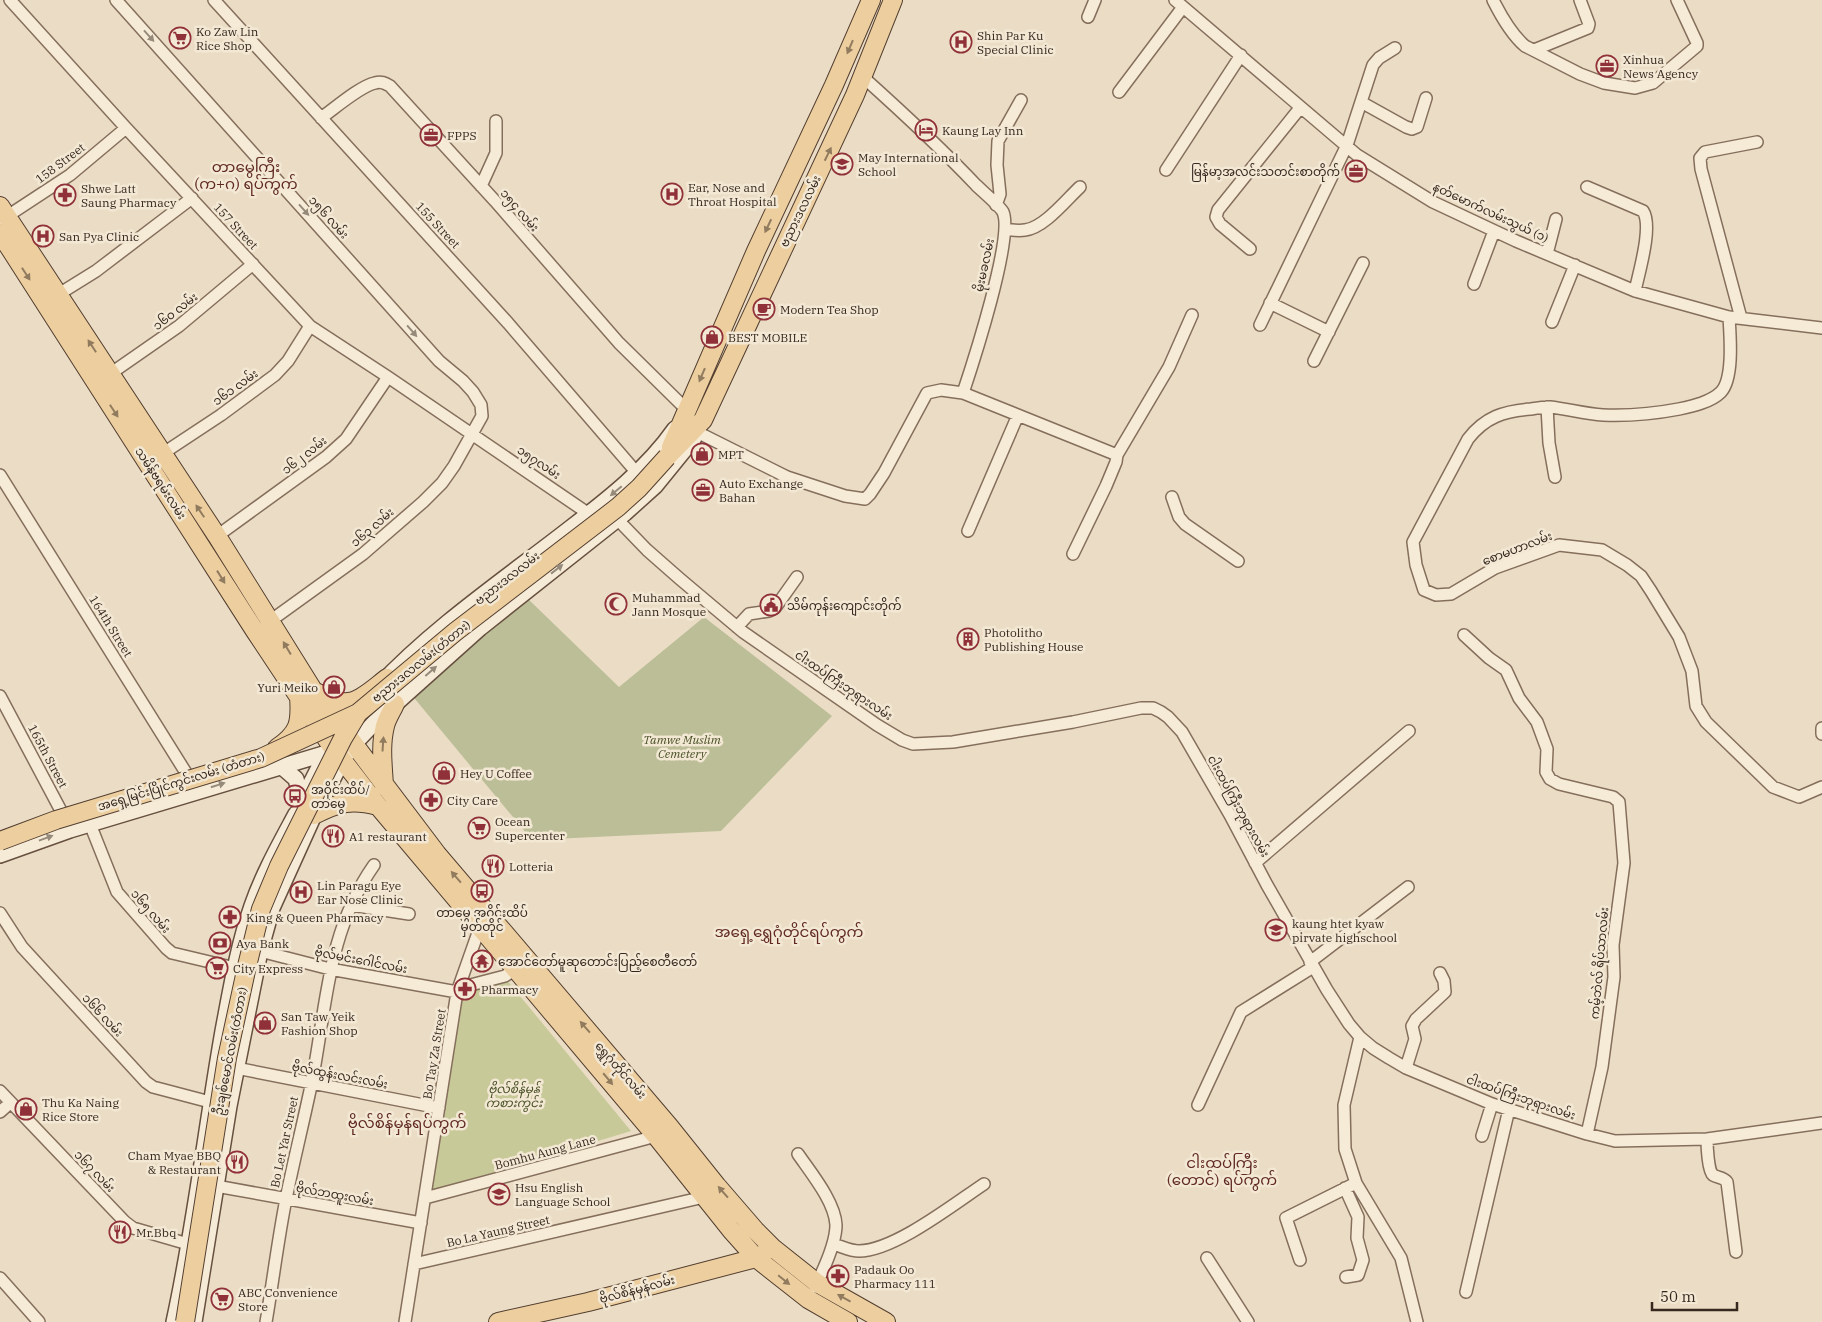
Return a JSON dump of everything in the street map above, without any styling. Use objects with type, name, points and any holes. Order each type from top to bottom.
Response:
[{"type":"main road","name":"ဗညားဒလလမ်း","points":[[667,457],[756,251],[834,86],[869,1]]},
{"type":"main road","name":"ဗညားဒလလမ်း","points":[[337,743],[395,704],[480,628],[618,520],[661,479],[692,441],[863,77],[891,6]]},
{"type":"main road","name":"သမိန်ဗရမ်းလမ်း","points":[[2,219],[59,294],[162,454],[179,495],[217,536],[270,621],[306,693]]},
{"type":"main road","name":"သမိန်ဗရမ်းလမ်း","points":[[2,219],[179,495],[255,631],[306,693]]},
{"type":"main road","points":[[756,251],[777,260]]},
{"type":"main road","name":"ဗညားဒလလမ်း","points":[[337,743],[387,678],[437,633],[589,514],[637,473],[663,444],[686,413]]},
{"type":"main road","name":"ဗညားဒလလမ်း","points":[[667,457],[700,426]]},
{"type":"main road","name":"ဗညားဒလလမ်း(တံတား)","points":[[337,743],[358,713],[455,632],[618,506],[639,488],[667,457]]},
{"type":"main road","points":[[306,693],[344,703],[358,700],[387,678]]},
{"type":"main road","points":[[277,758],[298,727],[306,693]]},
{"type":"main road","points":[[194,1322],[225,1129],[260,951],[272,908],[314,815],[337,743],[306,693]]},
{"type":"main road","points":[[384,786],[383,737],[385,724],[395,704]]},
{"type":"main road","name":"အရှေ့မြင်းပြိုင်ကွင်းလမ်း (တံတား)","points":[[0,841],[56,820],[261,758],[358,713]]},
{"type":"main road","points":[[0,832],[62,811],[188,776],[277,758],[337,743]]},
{"type":"main road","points":[[0,855],[70,830],[197,792],[277,758],[337,743]]},
{"type":"main road","points":[[174,1322],[181,1290],[210,1102],[235,968],[252,906],[271,861],[302,802],[337,743]]},
{"type":"main road","name":"ရွှေဂုံတိုင်လမ်း","points":[[337,743],[384,786],[437,854],[485,922]]},
{"type":"main road","name":"ရွှေဂုံတိုင်လမ်း","points":[[337,743],[378,806],[485,922],[663,1131],[717,1186],[773,1248],[817,1283],[886,1322]]},
{"type":"main road","name":"ဦးချစ်မောင်လမ်း(တံတား)","points":[[185,1322],[227,1058],[261,910],[279,866],[337,743]]},
{"type":"main road","points":[[277,758],[296,779],[302,802]]},
{"type":"main road","points":[[314,815],[334,804],[347,802],[361,801],[378,806]]},
{"type":"main road","points":[[207,1126],[225,1129]]},
{"type":"main road","name":"ရွှေဂုံတိုင်လမ်း","points":[[663,1131],[704,1197],[756,1258],[808,1299],[848,1322]]},
{"type":"main road","name":"ဗိုလ်စိန်မှန်လမ်း","points":[[498,1322],[588,1302],[756,1258],[773,1248]]},
{"type":"main road","points":[[181,1290],[198,1294]]},
{"type":"street","name":"157 Street","points":[[10,0],[310,326],[473,434]]},
{"type":"street","name":"၁၅၆ လမ်း","points":[[116,0],[439,361],[473,392],[481,405],[482,416],[473,434]]},
{"type":"street","name":"155 Street","points":[[214,0],[508,323],[637,473]]},
{"type":"street","points":[[1088,16],[1095,0]]},
{"type":"street","points":[[1493,0],[1503,19],[1518,40],[1534,50],[1558,64],[1604,83],[1635,88],[1653,83],[1697,46],[1677,0]]},
{"type":"street","points":[[1534,50],[1588,28],[1589,24],[1580,0]]},
{"type":"street","points":[[869,1],[891,6]]},
{"type":"street","points":[[1119,92],[1179,3]]},
{"type":"street","name":"နတ်မောက်လမ်းသွယ် (၁)","points":[[1179,3],[1357,155],[1433,202],[1494,231],[1635,291],[1729,317],[1822,328]]},
{"type":"street","points":[[1260,325],[1347,145],[1373,65],[1379,58],[1395,48]]},
{"type":"street","points":[[1166,170],[1241,55]]},
{"type":"street","name":"မိုးမခလမ်း","points":[[863,77],[938,146],[1003,212],[1005,229],[985,324],[963,393]]},
{"type":"street","name":"၁၅၄ လမ်း","points":[[321,118],[362,89],[374,83],[384,82],[390,86],[619,343],[686,413]]},
{"type":"street","points":[[1361,102],[1406,127],[1412,128],[1417,127],[1426,98]]},
{"type":"street","points":[[996,205],[1000,194],[997,166],[998,141],[1021,100]]},
{"type":"street","points":[[1250,249],[1220,224],[1216,217],[1218,210],[1300,108]]},
{"type":"street","points":[[481,186],[496,153],[496,121]]},
{"type":"street","name":"158 Street","points":[[2,219],[70,175],[126,128]]},
{"type":"street","points":[[1741,318],[1701,169],[1700,158],[1705,152],[1757,142]]},
{"type":"street","points":[[1587,186],[1643,210],[1646,215],[1647,227],[1635,291]]},
{"type":"street","points":[[1005,229],[1026,230],[1041,223],[1080,187]]},
{"type":"street","points":[[59,294],[96,272],[192,198]]},
{"type":"street","points":[[1547,254],[1556,219]]},
{"type":"street","points":[[1474,284],[1494,231]]},
{"type":"street","points":[[1314,361],[1363,262]]},
{"type":"street","name":"၁၆၀ လမ်း","points":[[110,374],[179,326],[253,264]]},
{"type":"street","points":[[1552,322],[1575,266]]},
{"type":"street","points":[[1270,303],[1330,332]]},
{"type":"street","points":[[1073,554],[1106,486],[1117,456],[1169,367],[1192,315]]},
{"type":"street","name":"စောမဟာလမ်း","points":[[1729,317],[1728,378],[1722,391],[1708,401],[1648,415],[1602,415],[1547,407],[1511,410],[1486,421],[1477,428],[1468,439],[1413,542],[1416,565],[1424,590],[1436,595],[1451,594],[1495,568],[1559,545],[1602,550],[1641,576],[1651,590],[1679,637],[1692,671],[1696,706],[1706,722],[1773,787],[1800,797],[1822,787]]},
{"type":"street","name":"၁၆၁ လမ်း","points":[[162,454],[221,415],[275,375],[288,361],[310,326]]},
{"type":"street","name":"၁၆၂ လမ်း","points":[[217,536],[326,457],[346,440],[388,377]]},
{"type":"street","points":[[700,426],[787,477],[845,496],[865,499],[884,472],[927,393],[941,390],[963,393],[1117,456]]},
{"type":"street","points":[[1547,407],[1549,443],[1555,476]]},
{"type":"street","points":[[968,532],[1018,415]]},
{"type":"street","name":"၁၅၇လမ်း","points":[[473,434],[589,514]]},
{"type":"street","name":"၁၆၃ လမ်း","points":[[255,631],[362,554],[423,502],[442,483],[473,434]]},
{"type":"street","name":"164th Street","points":[[0,475],[197,792]]},
{"type":"street","points":[[1172,497],[1179,517],[1185,524],[1238,561]]},
{"type":"street","name":"ငါးထပ်ကြီးဘုရားလမ်း","points":[[618,520],[666,568],[737,627],[877,725],[902,740],[913,744],[953,742],[1073,722],[1141,708],[1153,708],[1161,712],[1182,732],[1230,814],[1311,965],[1349,1024],[1373,1048],[1406,1068],[1492,1104],[1587,1134],[1615,1140],[1707,1139],[1822,1123]]},
{"type":"street","points":[[737,627],[749,614],[769,611],[775,608],[797,577]]},
{"type":"street","name":"ကမ့်ဘဲလ် ရိပ်သာလမ်း","points":[[1464,635],[1489,658],[1506,670],[1519,698],[1537,722],[1547,750],[1546,772],[1550,779],[1558,784],[1614,797],[1619,802],[1624,863],[1613,944],[1614,977],[1602,1067],[1587,1134]]},
{"type":"street","name":"165th Street","points":[[0,696],[62,811],[70,830]]},
{"type":"street","points":[[1822,728],[1822,734]]},
{"type":"street","points":[[1255,863],[1409,731]]},
{"type":"street","name":"၁၆၅ လမ်း","points":[[90,824],[117,892],[166,948],[172,953],[235,968]]},
{"type":"street","name":"Bo Let Yar Street","points":[[266,1322],[286,1200],[322,1029],[330,968],[339,933],[357,890],[374,865]]},
{"type":"street","points":[[1198,1105],[1241,1012],[1311,965],[1408,887]]},
{"type":"street","points":[[351,905],[409,914]]},
{"type":"street","name":"၁၆၆ လမ်း","points":[[0,913],[22,947],[146,1082],[152,1087],[210,1102]]},
{"type":"street","name":"Bo Tay Za Street","points":[[405,1322],[458,990],[485,922]]},
{"type":"street","name":"ဗိုလ်မင်းဂေါင်လမ်း","points":[[260,951],[330,968],[458,990]]},
{"type":"street","points":[[458,990],[505,976],[521,964]]},
{"type":"street","points":[[1406,1068],[1416,1040],[1412,1026],[1416,1019],[1444,992],[1444,981],[1440,972]]},
{"type":"street","points":[[1360,1037],[1344,1105],[1345,1149],[1356,1182],[1401,1258],[1418,1322]]},
{"type":"street","name":"ဗိုလ်ထွန်းလင်းလမ်း","points":[[236,1068],[439,1108]]},
{"type":"street","name":"၁၆၇ လမ်း","points":[[0,1091],[125,1222],[133,1228],[188,1244]]},
{"type":"street","points":[[0,1112],[10,1102]]},
{"type":"street","points":[[1482,1136],[1492,1104]]},
{"type":"street","points":[[1466,1292],[1510,1109]]},
{"type":"street","name":"Bomhu Aung Lane","points":[[425,1198],[663,1131]]},
{"type":"street","points":[[1707,1139],[1710,1171],[1714,1175],[1724,1178],[1727,1182],[1736,1252]]},
{"type":"street","points":[[798,1154],[830,1203],[836,1224],[833,1244],[817,1283],[808,1299]]},
{"type":"street","points":[[1300,1260],[1286,1218],[1356,1182]]},
{"type":"street","points":[[833,1244],[857,1251],[874,1249],[900,1239],[984,1184]]},
{"type":"street","name":"ဗိုလ်ဘထူးလမ်း","points":[[216,1186],[420,1223]]},
{"type":"street","points":[[1345,1188],[1358,1217],[1357,1238],[1363,1260],[1358,1275],[1346,1277]]},
{"type":"street","name":"Bo La Yaung Street","points":[[414,1264],[704,1197]]},
{"type":"street","points":[[1207,1258],[1248,1322]]},
{"type":"street","points":[[0,1278],[39,1322]]},
{"type":"green space","name":"Tamwe Muslim Cemetery","points":[[525,596],[619,687],[704,617],[832,716],[721,831],[532,840],[410,693]]},
{"type":"green space","name":"ဗိုလ်စိန်မှန် ကစားကွင်း","points":[[506,979],[631,1131],[430,1192],[462,991]]},
{"type":"place","name":"Ko Zaw Lin Rice Shop","points":[[180,38]]},
{"type":"place","name":"Shin Par Ku Special Clinic","points":[[961,42]]},
{"type":"place","name":"Xinhua News Agency","points":[[1607,66]]},
{"type":"place","name":"Kaung Lay Inn","points":[[926,130]]},
{"type":"place","name":"FPPS","points":[[431,135]]},
{"type":"place","name":"May International School","points":[[842,164]]},
{"type":"place","name":"မြန်မာ့အလင်းသတင်းစာတိုက်","points":[[1356,171]]},
{"type":"place","name":"Ear, Nose and Throat Hospital","points":[[672,194]]},
{"type":"place","name":"Shwe Latt Saung Pharmacy","points":[[65,195]]},
{"type":"place","name":"San Pya Clinic","points":[[43,236]]},
{"type":"place","name":"Modern Tea Shop","points":[[764,309]]},
{"type":"place","name":"BEST MOBILE","points":[[712,337]]},
{"type":"place","name":"MPT","points":[[702,454]]},
{"type":"place","name":"Auto Exchange Bahan","points":[[703,490]]},
{"type":"place","name":"Muhammad Jann Mosque","points":[[616,604]]},
{"type":"place","name":"သိမ်ကုန်းကျောင်းတိုက်","points":[[771,605]]},
{"type":"place","name":"Photolitho Publishing House","points":[[968,639]]},
{"type":"place","name":"Yuri Meiko","points":[[334,687]]},
{"type":"place","name":"Hey U Coffee","points":[[444,773]]},
{"type":"place","name":"အဝိုင်းထိပ်/ တာမွေ","points":[[295,796]]},
{"type":"place","name":"City Care","points":[[431,800]]},
{"type":"place","name":"Ocean Supercenter","points":[[479,828]]},
{"type":"place","name":"A1 restaurant","points":[[333,836]]},
{"type":"place","name":"Lotteria","points":[[493,866]]},
{"type":"place","name":"တာမွေ အဝိုင်းထိပ် မှတ်တိုင်","points":[[482,891]]},
{"type":"place","name":"Lin Paragu Eye Ear Nose Clinic","points":[[301,892]]},
{"type":"place","name":"King & Queen Pharmacy","points":[[230,917]]},
{"type":"place","name":"kaung htet kyaw pirvate highschool","points":[[1276,930]]},
{"type":"place","name":"Aya Bank","points":[[220,943]]},
{"type":"place","name":"အောင်တော်မူဆုတောင်းပြည့်စေတီတော်","points":[[482,961]]},
{"type":"place","name":"City Express","points":[[217,968]]},
{"type":"place","name":"Pharmacy","points":[[465,989]]},
{"type":"place","name":"San Taw Yeik Fashion Shop","points":[[265,1023]]},
{"type":"place","name":"Thu Ka Naing Rice Store","points":[[26,1109]]},
{"type":"place","name":"Cham Myae BBQ & Restaurant","points":[[237,1162]]},
{"type":"place","name":"Hsu English Language School","points":[[499,1194]]},
{"type":"place","name":"Mr.Bbq","points":[[120,1232]]},
{"type":"place","name":"Padauk Oo Pharmacy 111","points":[[838,1276]]},
{"type":"place","name":"ABC Convenience Store","points":[[222,1299]]},
{"type":"district","name":"တာမွေကြီး (က+ဂ) ရပ်ကွက်","points":[[246,174]]},
{"type":"district","name":"အရှေ့ရွှေဂုံတိုင်ရပ်ကွက်","points":[[789,931]]},
{"type":"district","name":"ဗိုလ်စိန်မှန်ရပ်ကွက်","points":[[407,1122]]},
{"type":"district","name":"ငါးထပ်ကြီး (တောင်) ရပ်ကွက်","points":[[1222,1170]]}]
